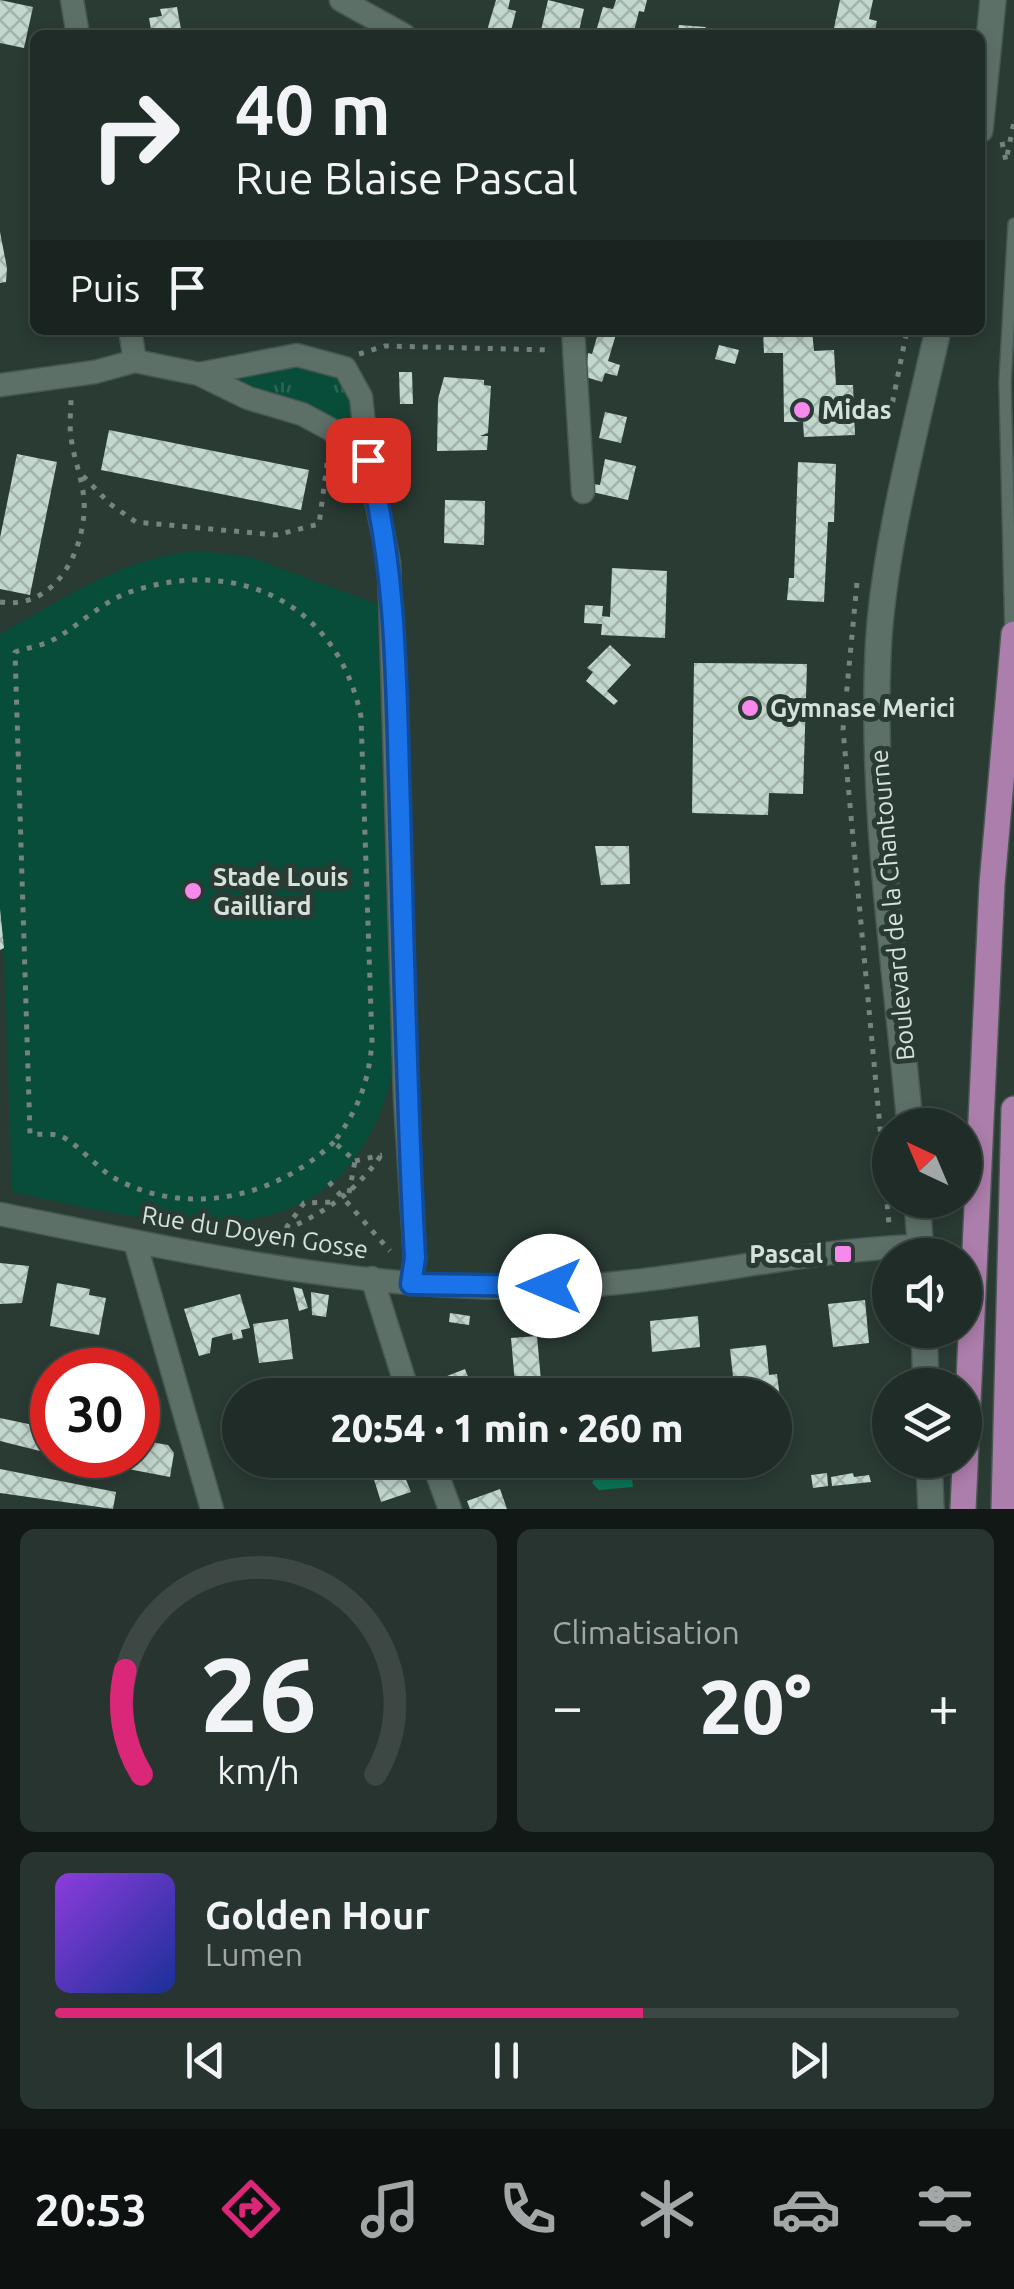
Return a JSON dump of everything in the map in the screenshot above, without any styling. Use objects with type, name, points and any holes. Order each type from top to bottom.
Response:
[{"type":"main road","points":[[963,1509],[992,884],[1013,644]]},
{"type":"main road","points":[[1004,1509],[1014,1109]]},
{"type":"street","points":[[72,0],[77,30]]},
{"type":"street","points":[[991,131],[993,0]]},
{"type":"street","points":[[356,3],[396,30]]},
{"type":"street","points":[[131,335],[135,361]]},
{"type":"street","name":"Boulevard de la Chantourne","points":[[908,1108],[880,790],[878,648],[899,518],[937,335]]},
{"type":"street","points":[[573,340],[583,492]]},
{"type":"street","points":[[198,374],[297,355],[345,368],[361,398],[368,460],[389,563],[395,665],[405,1098],[415,1258],[411,1284]]},
{"type":"street","points":[[0,385],[71,376],[135,361],[198,374],[330,430],[368,460]]},
{"type":"street","name":"Rue du Doyen Gosse","points":[[0,1214],[135,1242],[411,1284],[581,1286],[872,1256]]},
{"type":"street","points":[[135,1242],[212,1509]]},
{"type":"street","points":[[372,1278],[404,1378]]},
{"type":"street","points":[[439,1478],[450,1509]]},
{"type":"street","points":[[931,1478],[932,1509]]},
{"type":"lane","points":[[1014,224],[1006,382],[1014,760]]},
{"type":"path","points":[[991,131],[1006,161],[1014,122]]},
{"type":"path","points":[[345,368],[364,350],[385,346],[573,340]]},
{"type":"path","points":[[0,602],[28,602],[60,580],[84,516],[83,476],[71,438],[71,376]]},
{"type":"path","points":[[83,476],[110,504],[136,522],[276,535],[295,533],[319,524],[330,430]]},
{"type":"path","points":[[208,580],[278,598],[310,619],[331,640],[356,690],[361,717],[372,1042],[369,1078],[355,1114],[334,1142],[298,1173],[268,1187],[209,1199],[144,1192],[114,1178],[62,1136],[30,1134],[15,652],[51,641],[104,602],[137,590],[208,580]]},
{"type":"path","points":[[334,1142],[355,1161]]},
{"type":"path","points":[[218,1254],[285,1230],[337,1202],[387,1146]]},
{"type":"path","points":[[355,1161],[382,1155]]},
{"type":"path","points":[[346,1195],[355,1161]]},
{"type":"path","points":[[329,1182],[346,1195],[391,1252]]},
{"type":"path","points":[[285,1230],[304,1201],[337,1202]]},
{"type":"green space","points":[[300,367],[339,377],[349,391],[355,427],[350,434],[245,385],[241,379],[246,371]]},
{"type":"green space","name":"Stade Louis Gailliard","points":[[201,551],[250,557],[377,604],[392,1076],[367,1140],[332,1183],[288,1209],[238,1221],[184,1222],[12,1192],[4,949],[0,950],[0,634],[121,570],[173,554]]},
{"type":"shaded area","points":[[595,1478],[632,1478],[633,1487],[599,1490],[592,1483]]},
{"type":"building","points":[[0,0],[33,7],[24,48],[0,43]]},
{"type":"building","points":[[496,0],[510,0],[508,9],[516,11],[511,30],[487,30]]},
{"type":"building","points":[[548,0],[584,9],[579,30],[541,30]]},
{"type":"building","points":[[616,0],[647,0],[644,12],[639,11],[634,30],[596,30],[603,7],[613,9]]},
{"type":"building","points":[[840,0],[873,0],[869,19],[877,21],[875,30],[834,28]]},
{"type":"building","points":[[177,7],[181,30],[151,30],[149,18],[162,16],[160,9]]},
{"type":"building","points":[[679,25],[709,30],[678,30]]},
{"type":"building","points":[[0,232],[7,268],[6,282],[0,283]]},
{"type":"building","points":[[598,335],[616,335],[608,361],[620,365],[617,376],[605,373],[602,382],[586,377],[588,353],[592,354]]},
{"type":"building","points":[[763,335],[812,335],[814,351],[834,350],[836,385],[853,385],[855,435],[804,437],[803,422],[784,422],[783,353],[764,353]]},
{"type":"building","points":[[719,345],[739,350],[735,364],[715,359]]},
{"type":"building","points":[[399,372],[412,372],[413,404],[400,404]]},
{"type":"building","points":[[444,377],[484,380],[484,385],[491,386],[488,433],[480,436],[488,436],[487,450],[437,451],[438,399]]},
{"type":"building","points":[[605,412],[627,417],[621,443],[599,438]]},
{"type":"building","points":[[109,430],[309,470],[301,510],[101,470]]},
{"type":"building","points":[[17,454],[57,462],[30,595],[0,589],[0,538]]},
{"type":"building","points":[[605,459],[636,466],[628,500],[592,492],[594,484],[600,485]]},
{"type":"building","points":[[798,462],[836,464],[834,522],[828,522],[824,602],[787,600],[789,578],[794,578]]},
{"type":"building","points":[[445,500],[485,501],[484,545],[444,543]]},
{"type":"building","points":[[612,568],[667,571],[665,638],[601,635],[602,624],[584,623],[585,605],[603,606],[602,616],[610,617]]},
{"type":"building","points":[[610,645],[631,665],[607,691],[618,701],[614,705],[586,681],[593,672],[587,668]]},
{"type":"building","name":"Gymnase Merici","points":[[694,663],[807,664],[803,794],[769,793],[768,815],[692,813]]},
{"type":"building","points":[[595,846],[629,846],[630,884],[601,885]]},
{"type":"building","points":[[0,909],[4,948],[0,950]]},
{"type":"building","points":[[0,1263],[29,1266],[22,1303],[0,1304]]},
{"type":"building","points":[[57,1283],[90,1289],[89,1295],[106,1298],[99,1335],[50,1326]]},
{"type":"building","points":[[293,1287],[302,1289],[308,1308],[299,1311]]},
{"type":"building","points":[[311,1292],[329,1295],[326,1317],[312,1315]]},
{"type":"building","points":[[240,1294],[250,1328],[241,1330],[243,1338],[233,1340],[232,1333],[212,1338],[210,1353],[199,1356],[184,1309]]},
{"type":"building","points":[[865,1300],[869,1343],[833,1347],[828,1304]]},
{"type":"building","points":[[450,1313],[470,1316],[469,1325],[449,1322]]},
{"type":"building","points":[[698,1316],[700,1347],[652,1352],[650,1321]]},
{"type":"building","points":[[288,1319],[293,1359],[259,1363],[253,1324]]},
{"type":"building","points":[[537,1336],[541,1378],[514,1378],[511,1338]]},
{"type":"building","points":[[766,1345],[769,1375],[777,1374],[778,1378],[733,1378],[730,1349]]},
{"type":"building","points":[[465,1369],[469,1378],[442,1378]]},
{"type":"building","points":[[0,1418],[30,1424],[30,1448],[0,1441]]},
{"type":"building","points":[[160,1444],[168,1445],[174,1453],[170,1477],[160,1475]]},
{"type":"building","points":[[0,1469],[116,1492],[113,1509],[0,1493]]},
{"type":"building","points":[[827,1473],[828,1486],[813,1488],[811,1475]]},
{"type":"building","points":[[853,1473],[854,1477],[869,1475],[871,1482],[832,1486],[831,1477]]},
{"type":"building","points":[[374,1478],[405,1478],[411,1492],[381,1502]]},
{"type":"building","points":[[500,1489],[507,1509],[470,1509],[467,1501]]},
{"type":"place","name":"Midas","points":[[802,410]]},
{"type":"place","name":"Gymnase Merici","points":[[750,708]]},
{"type":"place","name":"Stade Louis Gailliard","points":[[193,891]]},
{"type":"place","name":"Pascal","points":[[843,1254]]},
{"type":"route","points":[[368,460],[389,563],[395,665],[405,1098],[415,1258],[411,1284],[550,1286]]}]
